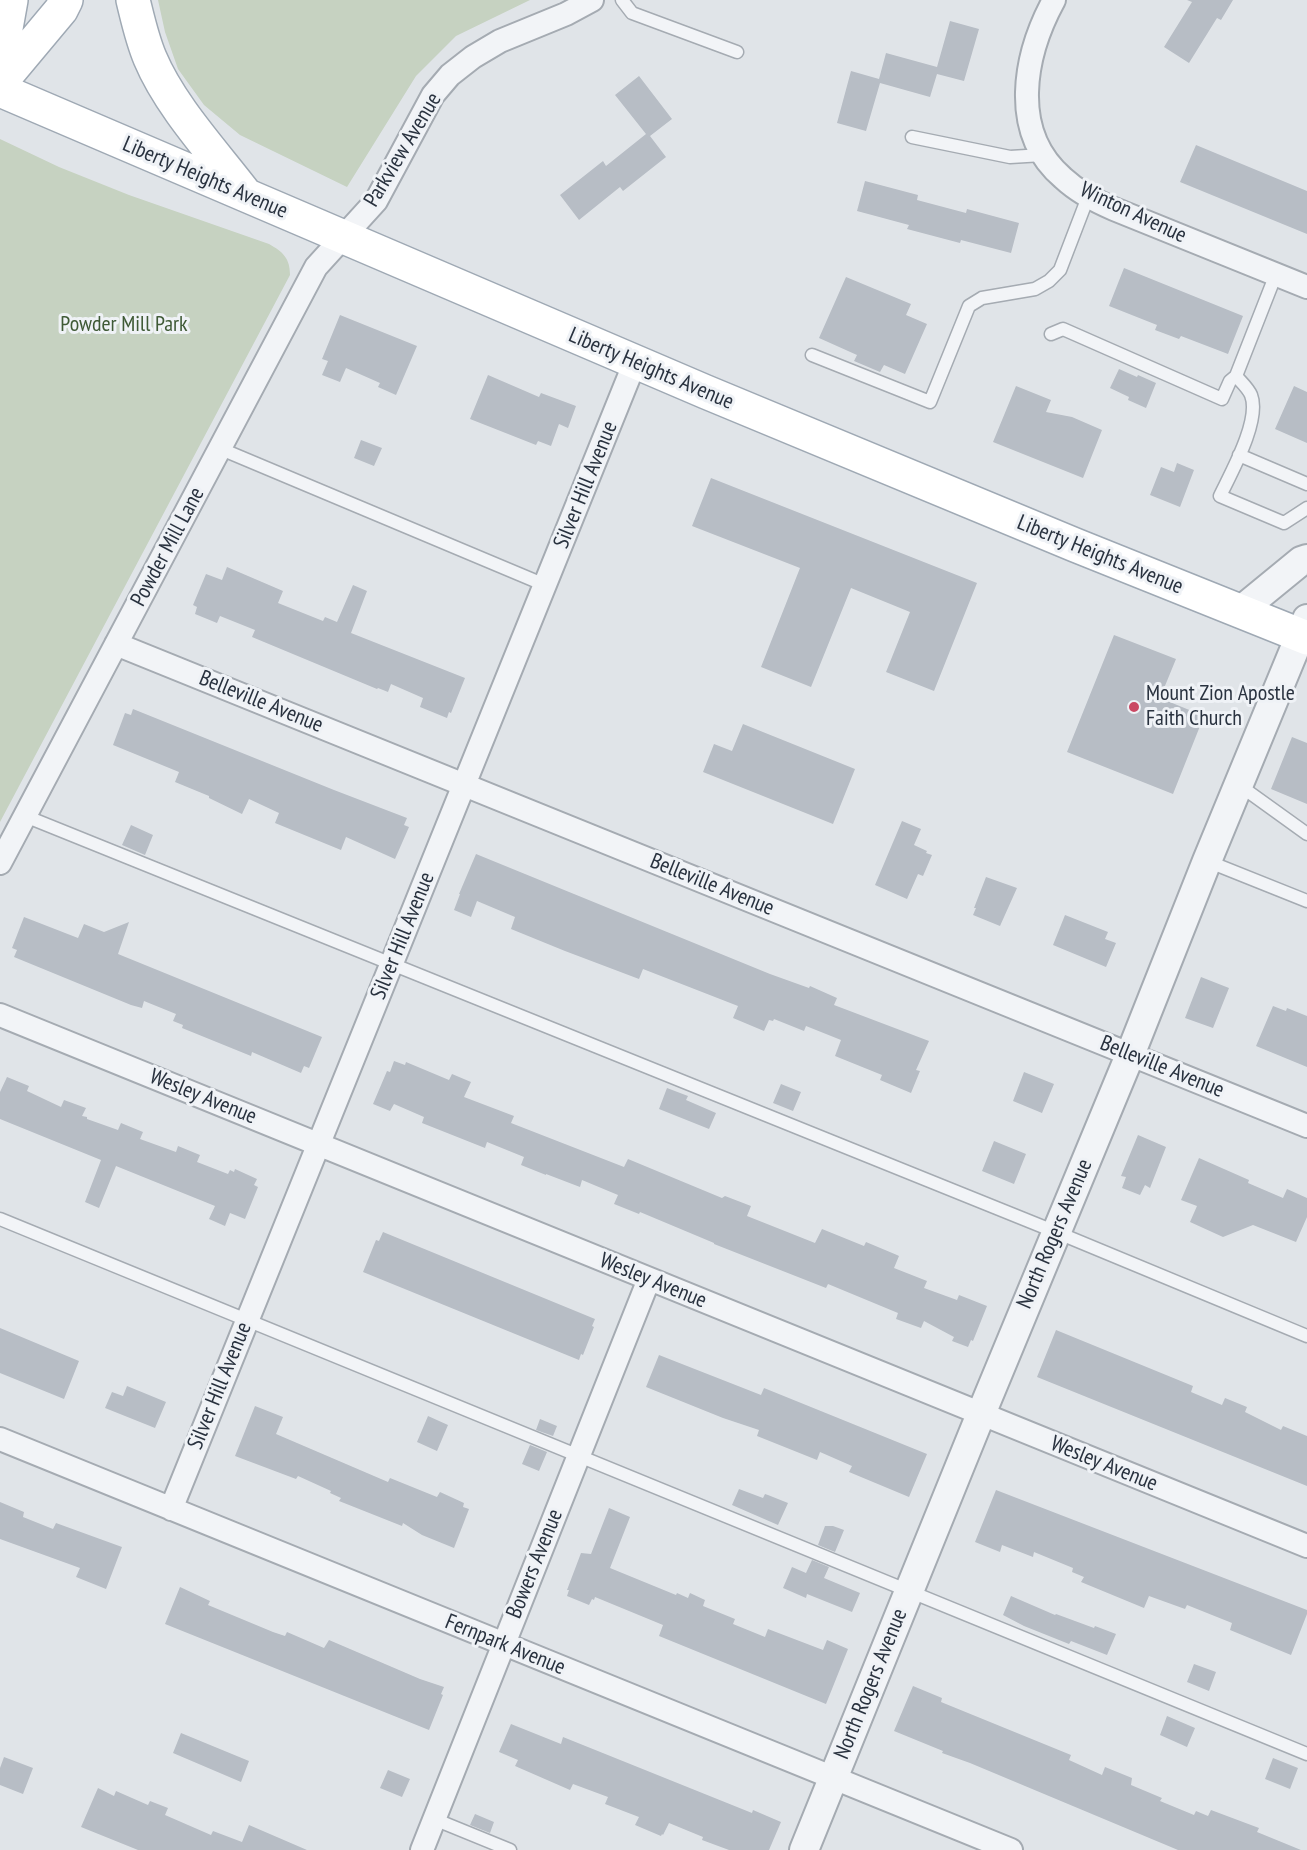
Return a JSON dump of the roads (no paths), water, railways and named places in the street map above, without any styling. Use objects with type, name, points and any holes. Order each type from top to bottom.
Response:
[{"type":"main road","points":[[0,62],[10,0]]},
{"type":"main road","points":[[0,83],[62,10],[66,0]]},
{"type":"main road","points":[[133,0],[150,58],[163,85],[247,196]]},
{"type":"main road","name":"Liberty Heights Avenue","points":[[0,90],[635,362],[1075,545],[1240,611],[1305,631]]},
{"type":"street","name":"Parkview Avenue","points":[[345,238],[376,201],[422,113],[433,95],[450,75],[473,57],[500,41],[566,14],[592,0]]},
{"type":"street","name":"Winton Avenue","points":[[1054,0],[1033,48],[1027,77],[1027,107],[1032,130],[1043,155],[1061,177],[1088,197],[1307,287]]},
{"type":"street","name":"Powder Mill Lane","points":[[0,863],[316,267],[345,238]]},
{"type":"street","name":"Silver Hill Avenue","points":[[171,1509],[635,362]]},
{"type":"street","points":[[1240,611],[1301,561],[1307,559]]},
{"type":"street","name":"North Rogers Avenue","points":[[804,1850],[1130,1055],[1207,861],[1305,631]]},
{"type":"street","name":"Belleville Avenue","points":[[116,644],[1307,1126]]},
{"type":"street","name":"Wesley Avenue","points":[[0,1015],[1307,1546]]},
{"type":"street","name":"Bowers Avenue","points":[[422,1850],[649,1279]]},
{"type":"street","name":"Fernpark Avenue","points":[[0,1439],[1011,1850]]},
{"type":"lane","points":[[622,0],[632,13],[737,52]]},
{"type":"lane","points":[[912,137],[1010,157],[1043,155]]},
{"type":"lane","points":[[812,355],[930,402],[969,306],[982,298],[1035,289],[1049,281],[1060,270],[1088,197]]},
{"type":"lane","points":[[1051,334],[1063,329],[1222,399],[1230,381],[1236,376],[1276,274]]},
{"type":"lane","points":[[1236,376],[1251,395],[1252,416],[1250,431],[1220,496],[1284,523],[1307,508]]},
{"type":"lane","points":[[221,449],[545,585]]},
{"type":"lane","points":[[1239,455],[1307,484]]},
{"type":"lane","points":[[1239,785],[1307,834]]},
{"type":"lane","points":[[25,816],[1056,1232],[1307,1336]]},
{"type":"lane","points":[[1207,861],[1307,901]]},
{"type":"lane","points":[[0,1219],[1307,1754]]},
{"type":"lane","points":[[434,1819],[510,1850]]},
{"type":"place","name":"Mount Zion Apostle Faith Church","points":[[1134,707]]},
{"type":"park label","name":"Powder Mill Park","points":[[124,325]]}]
